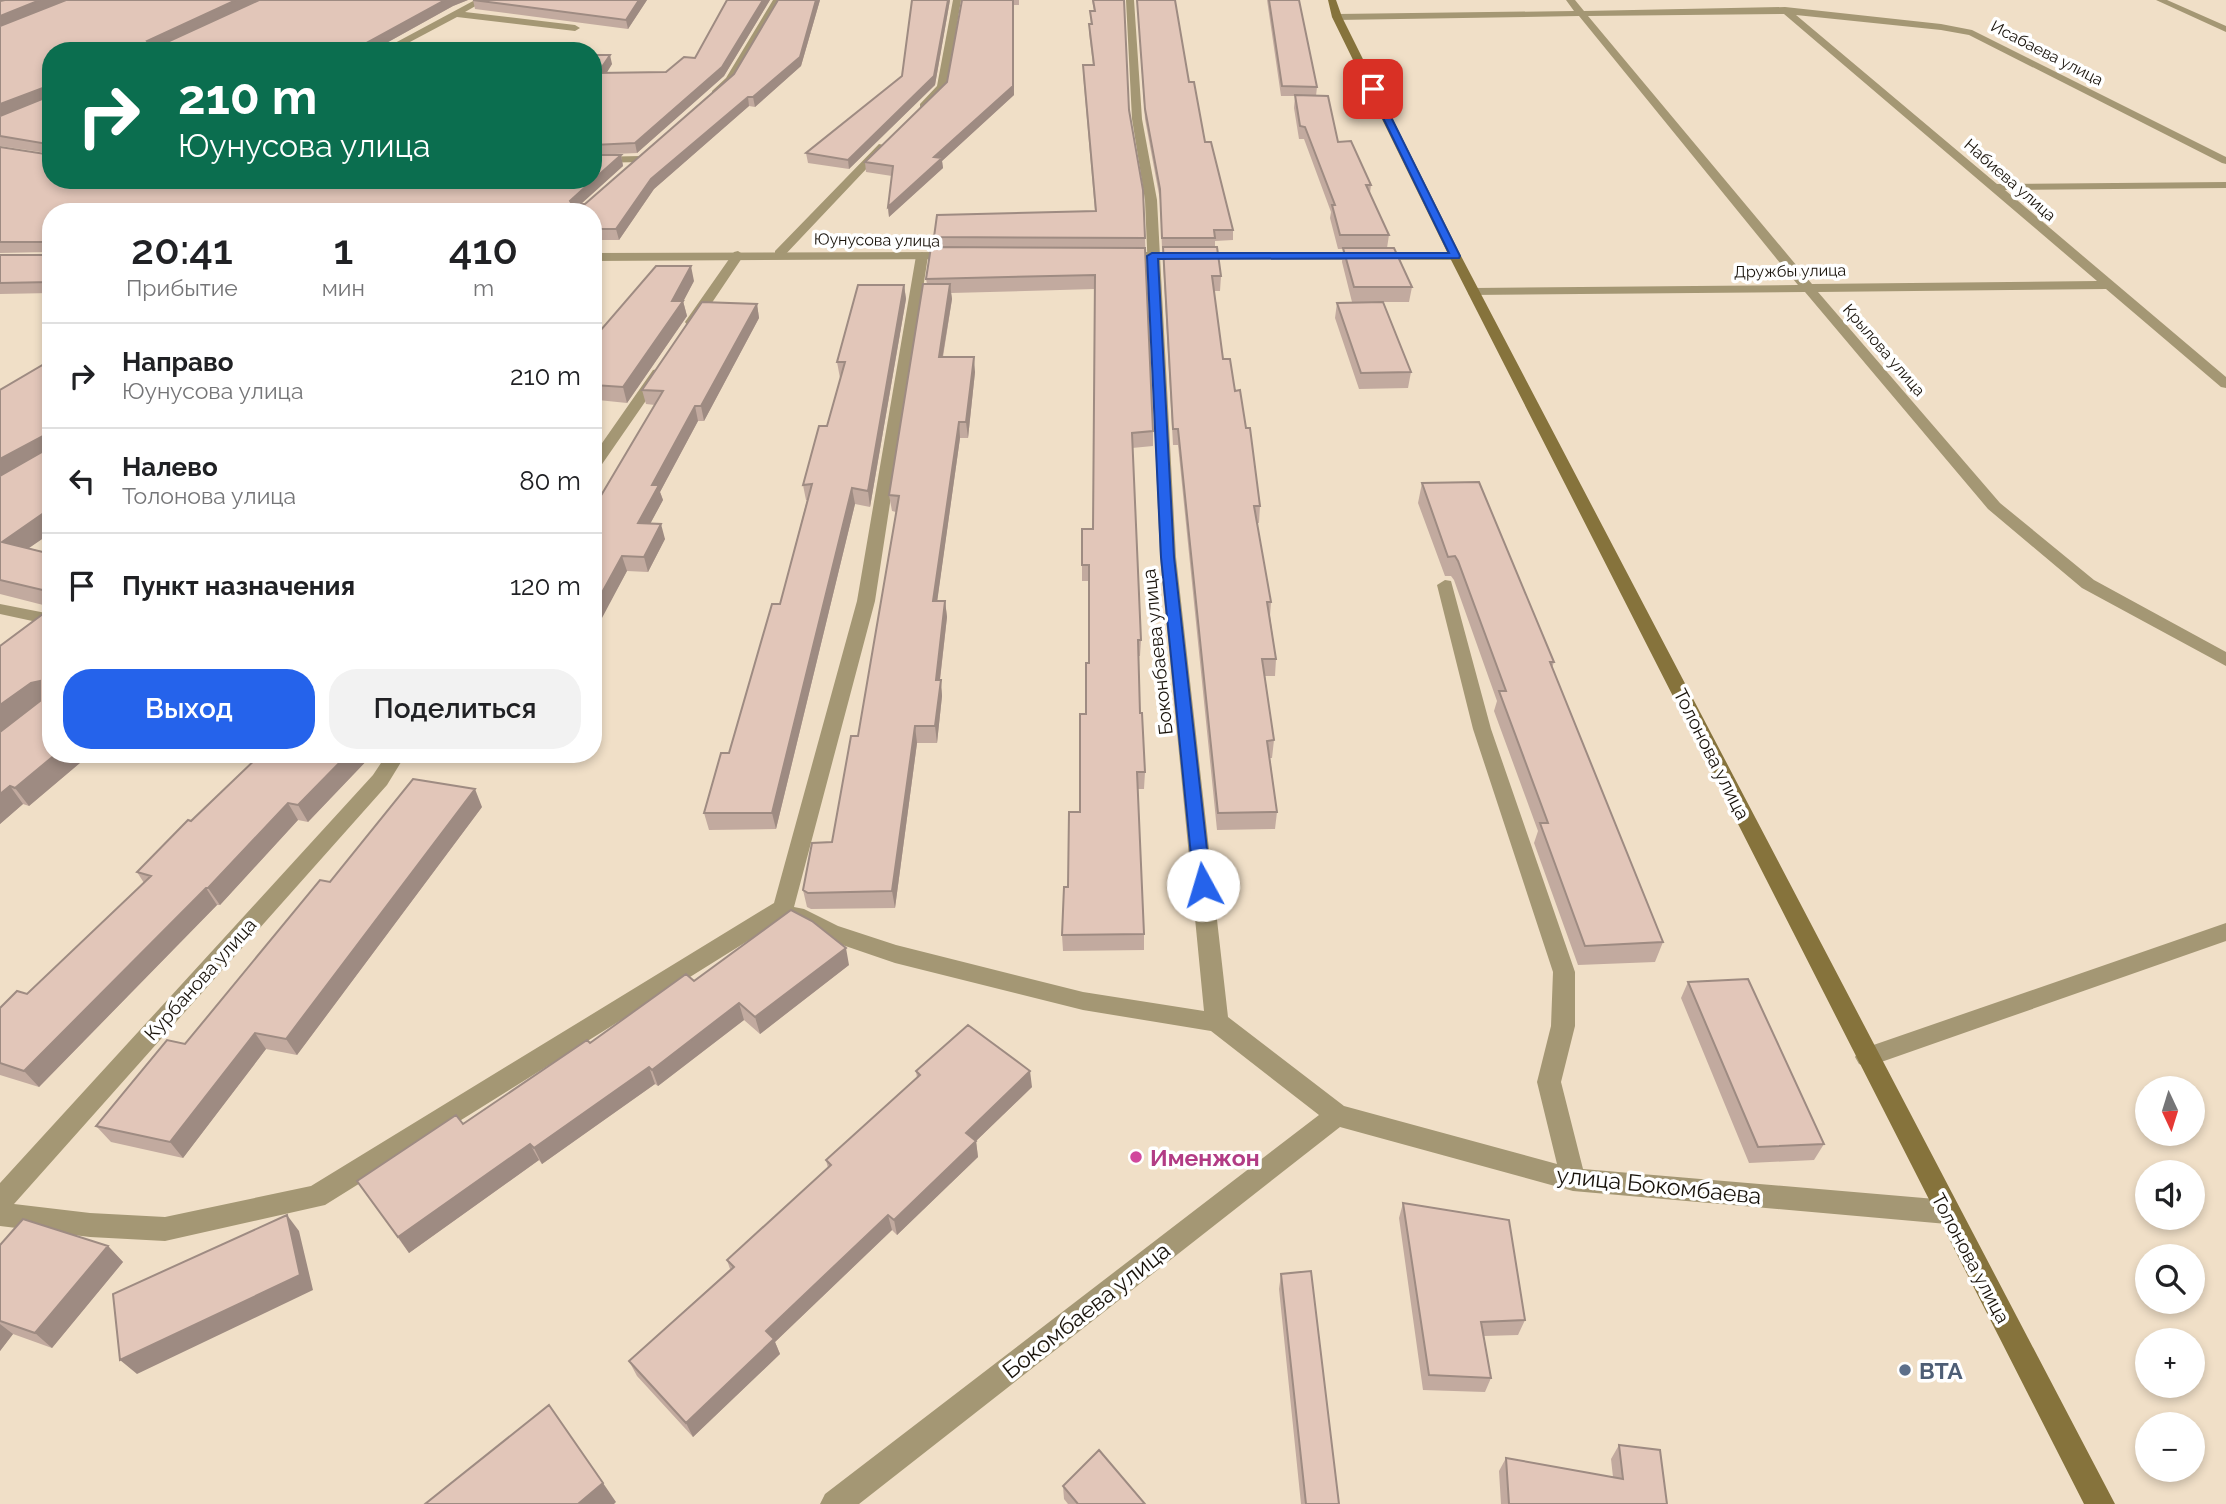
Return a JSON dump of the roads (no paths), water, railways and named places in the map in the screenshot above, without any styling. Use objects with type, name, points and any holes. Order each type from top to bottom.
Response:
[{"type":"main road","name":"Толонова улица","points":[[1335,8],[1455,256],[2100,1504]]},
{"type":"street","points":[[402,42],[482,0]]},
{"type":"street","points":[[710,98],[730,80],[777,0]]},
{"type":"street","points":[[920,110],[942,87],[957,0]]},
{"type":"street","name":"Боконбаева улица","points":[[1130,0],[1137,119],[1152,200],[1152,256],[1168,557],[1217,1022]]},
{"type":"street","name":"Крылова улица","points":[[1570,0],[1808,288],[1994,506],[2088,584],[2226,660]]},
{"type":"street","name":"Набиева улица","points":[[1774,0],[2106,285],[2226,384]]},
{"type":"street","points":[[2160,0],[2223,27]]},
{"type":"street","name":"Исабаева улица","points":[[1335,8],[1581,14],[1786,10],[1941,27],[1972,33],[2226,161]]},
{"type":"street","points":[[456,14],[575,28]]},
{"type":"street","points":[[779,254],[836,192],[892,138]]},
{"type":"street","points":[[631,168],[650,151]]},
{"type":"street","points":[[602,160],[640,159]]},
{"type":"street","points":[[1995,187],[2226,185]]},
{"type":"street","name":"Юунусова улица","points":[[602,257],[779,254],[976,256]]},
{"type":"street","points":[[685,333],[738,255]]},
{"type":"street","points":[[0,1214],[90,1225],[165,1229],[316,1197],[783,908],[866,601],[922,256]]},
{"type":"street","points":[[1112,256],[1455,256]]},
{"type":"street","name":"Дружбы улица","points":[[1474,292],[2106,285]]},
{"type":"street","points":[[602,454],[670,356]]},
{"type":"street","points":[[1445,585],[1482,729],[1564,972],[1563,1026],[1549,1082],[1573,1180]]},
{"type":"street","points":[[0,609],[42,618]]},
{"type":"street","name":"Курбанова улица","points":[[0,1201],[380,780],[391,763]]},
{"type":"street","points":[[783,908],[830,932],[895,954],[1083,1001],[1217,1022],[1337,1115]]},
{"type":"street","points":[[1867,1057],[2226,932]]},
{"type":"street","name":"улица Бокомбаева","points":[[1337,1115],[1573,1180],[1947,1212]]},
{"type":"street","name":"Бокомбаева улица","points":[[835,1504],[1337,1115]]},
{"type":"place","name":"Именжон","points":[[1136,1157]]},
{"type":"place","name":"BTA","points":[[1905,1370]]}]
